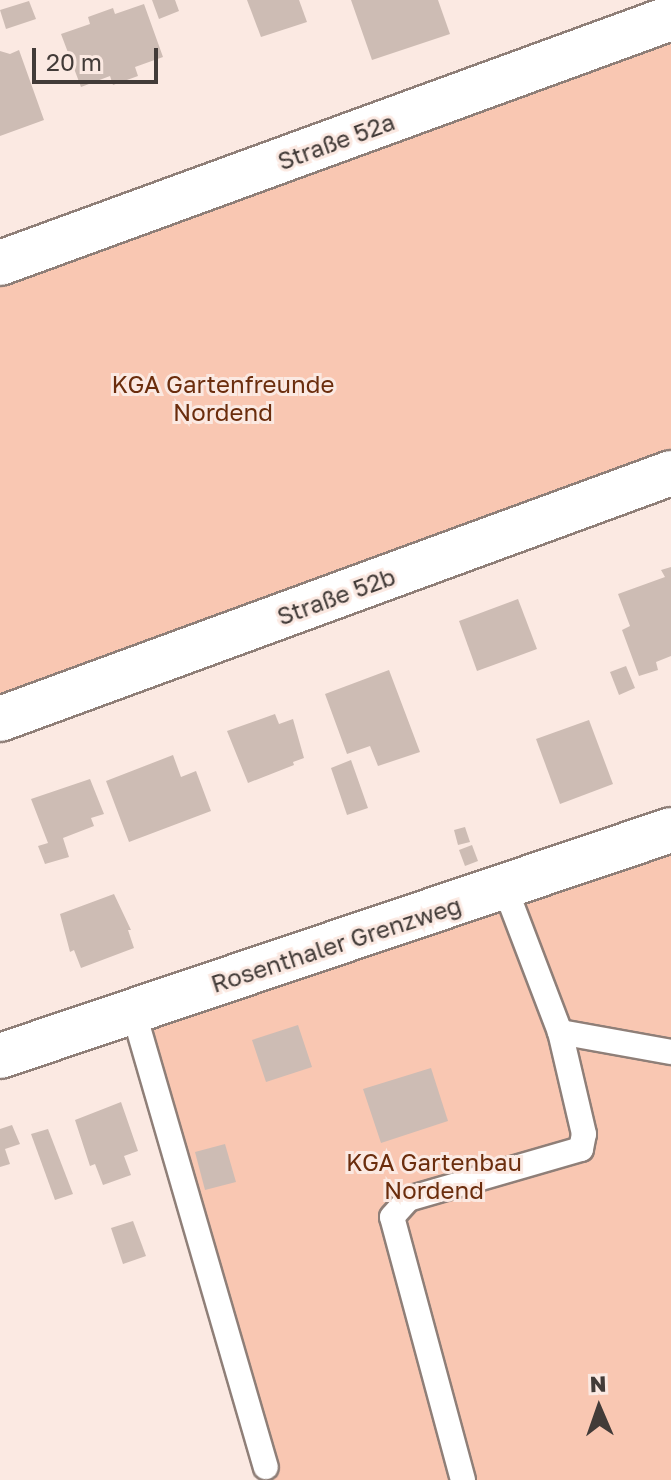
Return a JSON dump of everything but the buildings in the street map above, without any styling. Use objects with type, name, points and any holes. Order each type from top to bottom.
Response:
[{"type":"street","name":"Straße 52a","points":[[0,263],[671,18]]},
{"type":"street","name":"Straße 52b","points":[[0,719],[671,473]]},
{"type":"street","name":"Rosenthaler Grenzweg","points":[[0,1056],[671,830]]},
{"type":"lane","points":[[463,1480],[392,1217],[408,1199],[581,1149],[584,1134],[560,1032],[505,888]]},
{"type":"lane","points":[[133,1010],[266,1467]]},
{"type":"lane","points":[[560,1032],[671,1052]]},
{"type":"green space","name":"KGA Gartenfreunde Nordend","points":[[671,18],[671,450],[0,696],[0,263]]},
{"type":"green space","name":"KGA Gartenbau Nordend","points":[[671,842],[671,1480],[270,1480],[147,1020]]}]
